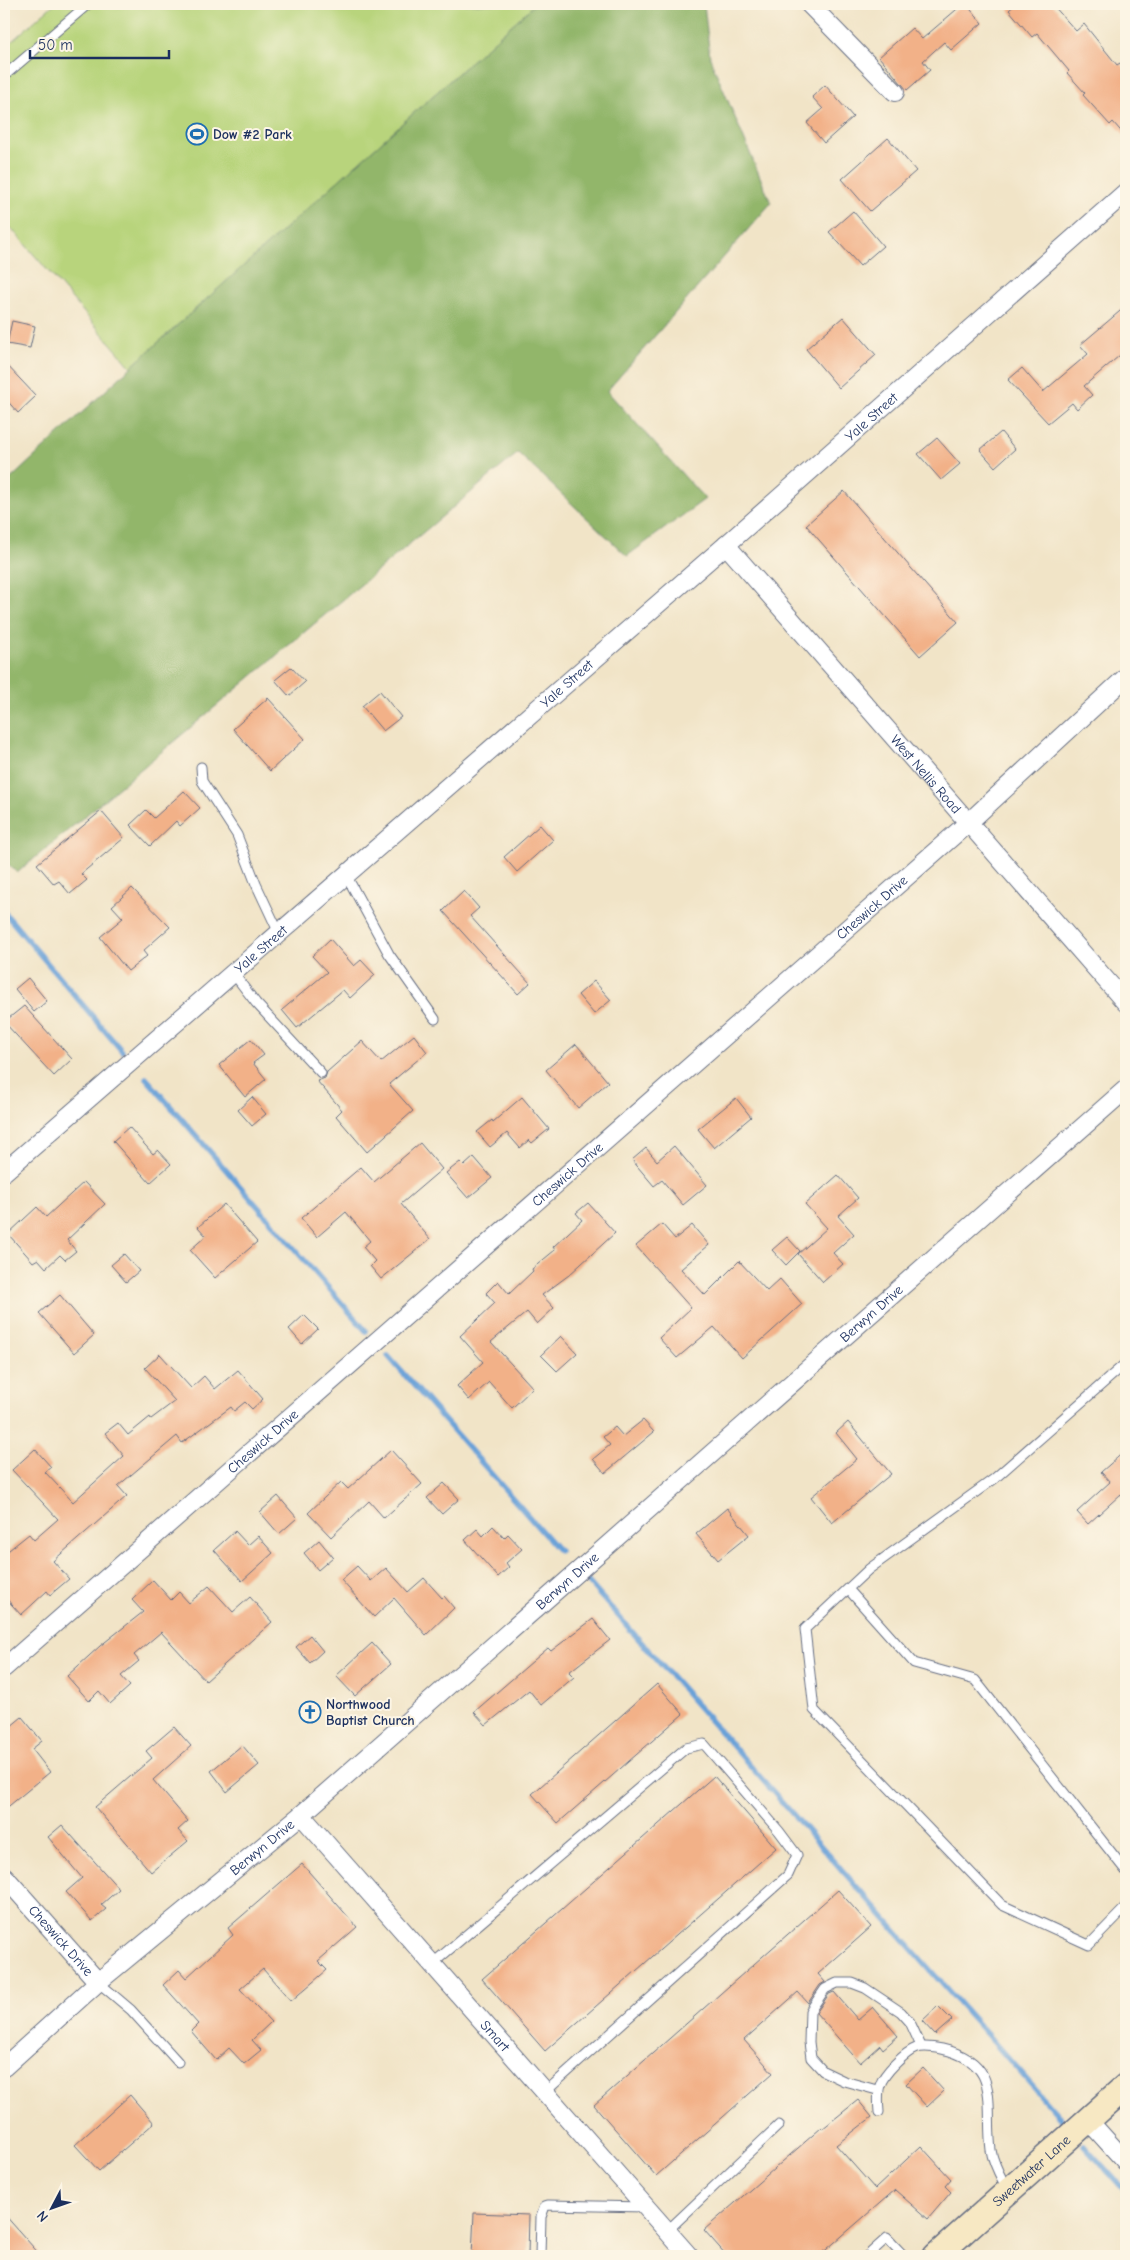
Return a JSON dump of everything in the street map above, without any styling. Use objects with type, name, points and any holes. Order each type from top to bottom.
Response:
[{"type":"street","points":[[809,4],[895,92]]},
{"type":"street","name":"Yale Street","points":[[4,1172],[726,546],[1126,192]]},
{"type":"street","name":"West Nellis Road","points":[[726,546],[1126,1003]]},
{"type":"street","name":"Cheswick Drive","points":[[4,1668],[969,822],[1126,677]]},
{"type":"street","name":"Berwyn Drive","points":[[4,2067],[98,1982],[302,1815],[1126,1089]]},
{"type":"street","name":"Smart","points":[[302,1815],[431,1965],[689,2256]]},
{"type":"street","name":"Cheswick Drive","points":[[4,1876],[98,1982]]},
{"type":"street","name":"Sweetwater Lane","points":[[936,2256],[1126,2086]]},
{"type":"street","points":[[1088,2120],[1126,2162]]},
{"type":"lane","points":[[4,76],[88,4]]},
{"type":"lane","points":[[201,767],[202,782],[237,835],[256,884],[279,933]]},
{"type":"lane","points":[[346,875],[389,954],[435,1019]]},
{"type":"lane","points":[[233,973],[256,1003],[321,1074]]},
{"type":"lane","points":[[1126,1363],[994,1479],[869,1569],[805,1629],[814,1710],[1002,1905],[1088,1945],[1126,1907]]},
{"type":"lane","points":[[848,1589],[914,1662],[975,1680],[1126,1871]]},
{"type":"lane","points":[[431,1965],[686,1748],[704,1744],[797,1854],[788,1876],[544,2093]]},
{"type":"lane","points":[[98,1982],[131,2010],[178,2062]]},
{"type":"lane","points":[[877,2090],[844,2081],[823,2071],[811,2058],[810,2011],[825,1989],[836,1983],[852,1983],[884,1999],[910,2022],[921,2046]]},
{"type":"lane","points":[[879,2112],[877,2090],[885,2074],[906,2053],[921,2046],[955,2052],[968,2057],[979,2068],[987,2088],[990,2106],[991,2152],[997,2171],[1008,2192]]},
{"type":"lane","points":[[667,2231],[779,2125]]},
{"type":"lane","points":[[540,2256],[541,2217],[543,2210],[548,2204],[646,2207]]},
{"type":"lane","points":[[867,2256],[887,2238],[904,2256]]},
{"type":"green space","name":"Dow #2 Park","points":[[54,4],[535,4],[131,367],[4,220],[4,48]]},
{"type":"green space","points":[[535,4],[704,4],[710,58],[771,203],[607,391],[705,499],[627,556],[518,453],[17,873],[4,860],[4,485],[131,367]]},
{"type":"building","points":[[963,4],[966,4],[982,23],[951,50],[944,42],[923,61],[930,70],[907,90],[879,57],[912,28],[922,39]]},
{"type":"building","points":[[1016,4],[1052,4],[1076,31],[1084,24],[1117,65],[1120,63],[1126,70],[1126,137],[1113,122],[1110,125],[1083,95],[1085,93],[1067,73],[1069,71],[1037,33],[1032,37],[1009,10]]},
{"type":"building","points":[[825,85],[853,117],[824,143],[807,123],[823,109],[812,97]]},
{"type":"building","points":[[888,138],[916,171],[870,211],[842,179]]},
{"type":"building","points":[[853,211],[883,246],[860,266],[829,232]]},
{"type":"building","points":[[1126,306],[1126,350],[1084,386],[1092,395],[1077,409],[1072,403],[1048,423],[1008,380],[1022,368],[1043,392],[1088,354],[1080,345]]},
{"type":"building","points":[[843,317],[876,355],[839,388],[806,349]]},
{"type":"building","points":[[12,321],[35,326],[30,348],[7,344]]},
{"type":"building","points":[[4,362],[36,396],[18,413],[4,397]]},
{"type":"building","points":[[1001,432],[1015,449],[995,467],[980,450]]},
{"type":"building","points":[[937,438],[960,464],[941,480],[918,454]]},
{"type":"building","points":[[844,491],[958,622],[920,656],[806,525]]},
{"type":"building","points":[[291,667],[305,682],[289,696],[275,680]]},
{"type":"building","points":[[380,691],[401,717],[383,731],[362,706]]},
{"type":"building","points":[[268,698],[305,739],[270,771],[233,729]]},
{"type":"building","points":[[184,791],[200,808],[180,826],[176,821],[150,846],[130,825],[146,810],[154,818]]},
{"type":"building","points":[[101,811],[124,838],[81,874],[87,880],[70,894],[59,881],[54,884],[37,864]]},
{"type":"building","points":[[540,825],[553,840],[517,872],[504,857]]},
{"type":"building","points":[[132,888],[170,927],[143,951],[147,956],[128,971],[100,937],[123,918],[112,906]]},
{"type":"building","points":[[464,891],[479,908],[470,916],[530,983],[518,994],[443,911]]},
{"type":"building","points":[[330,939],[354,966],[361,960],[375,975],[350,998],[343,990],[297,1028],[282,1010],[327,972],[312,956]]},
{"type":"building","points":[[28,978],[47,1001],[34,1012],[15,989]]},
{"type":"building","points":[[594,981],[611,1000],[594,1014],[578,995]]},
{"type":"building","points":[[24,1006],[72,1059],[54,1076],[4,1022]]},
{"type":"building","points":[[414,1035],[427,1052],[389,1084],[413,1111],[367,1152],[336,1116],[342,1110],[317,1081],[325,1078],[327,1072],[362,1041],[381,1062]]},
{"type":"building","points":[[251,1039],[264,1055],[253,1063],[266,1079],[245,1097],[219,1065]]},
{"type":"building","points":[[576,1044],[608,1082],[578,1108],[546,1070]]},
{"type":"building","points":[[252,1097],[266,1114],[252,1126],[238,1110]]},
{"type":"building","points":[[522,1097],[549,1129],[532,1143],[529,1140],[520,1148],[507,1133],[490,1147],[477,1132],[492,1120],[493,1122]]},
{"type":"building","points":[[736,1098],[751,1117],[714,1148],[698,1129]]},
{"type":"building","points":[[129,1127],[153,1154],[158,1150],[171,1164],[150,1183],[113,1141]]},
{"type":"building","points":[[420,1143],[442,1169],[401,1204],[430,1239],[381,1279],[370,1266],[375,1261],[363,1247],[370,1241],[346,1212],[317,1237],[301,1218],[361,1167],[374,1182]]},
{"type":"building","points":[[674,1146],[707,1185],[683,1205],[662,1180],[654,1186],[632,1160],[646,1148],[657,1161]]},
{"type":"building","points":[[474,1157],[492,1178],[468,1198],[446,1173],[460,1162],[464,1166]]},
{"type":"building","points":[[838,1175],[858,1198],[838,1216],[854,1234],[833,1253],[843,1264],[823,1282],[798,1254],[827,1228],[805,1204]]},
{"type":"building","points":[[84,1182],[105,1204],[67,1240],[76,1251],[65,1260],[60,1255],[46,1268],[38,1259],[33,1262],[8,1234],[37,1207],[46,1217]]},
{"type":"building","points":[[588,1203],[615,1233],[569,1275],[542,1295],[554,1308],[537,1324],[527,1312],[491,1342],[533,1388],[512,1408],[489,1382],[469,1400],[457,1386],[483,1362],[460,1336],[495,1303],[486,1293],[498,1281],[509,1294],[533,1271],[532,1269],[555,1250],[553,1247],[582,1220],[576,1213]]},
{"type":"building","points":[[224,1204],[257,1242],[215,1278],[190,1250],[206,1236],[198,1227]]},
{"type":"building","points":[[662,1224],[675,1239],[692,1225],[709,1245],[681,1269],[705,1295],[739,1261],[767,1291],[780,1279],[802,1304],[742,1358],[714,1327],[677,1358],[659,1338],[691,1308],[636,1246]]},
{"type":"building","points":[[787,1237],[800,1251],[786,1265],[772,1250]]},
{"type":"building","points":[[124,1254],[139,1271],[126,1282],[111,1265]]},
{"type":"building","points":[[60,1295],[94,1335],[74,1353],[39,1313]]},
{"type":"building","points":[[304,1315],[318,1329],[302,1344],[289,1329]]},
{"type":"building","points":[[561,1336],[577,1353],[557,1371],[541,1355]]},
{"type":"building","points":[[160,1354],[191,1388],[204,1376],[215,1389],[238,1370],[263,1399],[252,1409],[245,1402],[234,1411],[231,1407],[182,1443],[177,1436],[118,1486],[127,1496],[53,1561],[69,1579],[50,1595],[47,1591],[21,1615],[4,1596],[4,1554],[29,1534],[34,1540],[58,1519],[12,1470],[35,1449],[51,1467],[45,1472],[73,1502],[124,1456],[105,1433],[118,1423],[128,1435],[150,1417],[151,1419],[175,1401],[145,1368]]},
{"type":"building","points":[[643,1420],[654,1432],[605,1473],[593,1459],[610,1445],[603,1437],[615,1427],[623,1436]]},
{"type":"building","points":[[848,1422],[891,1474],[832,1523],[811,1497],[857,1459],[836,1433]]},
{"type":"building","points":[[391,1450],[422,1484],[384,1518],[369,1501],[331,1537],[308,1513],[341,1482],[348,1489]]},
{"type":"building","points":[[1126,1450],[1126,1501],[1121,1494],[1088,1524],[1077,1512],[1110,1482],[1101,1472]]},
{"type":"building","points":[[444,1483],[459,1499],[442,1514],[427,1498]]},
{"type":"building","points":[[278,1496],[297,1518],[279,1534],[260,1512]]},
{"type":"building","points":[[727,1508],[749,1535],[718,1560],[696,1534]]},
{"type":"building","points":[[493,1526],[504,1538],[508,1534],[522,1549],[506,1563],[509,1567],[498,1577],[465,1540],[477,1529],[483,1536]]},
{"type":"building","points":[[235,1531],[248,1545],[258,1536],[273,1553],[242,1581],[214,1550]]},
{"type":"building","points":[[319,1540],[333,1557],[318,1570],[304,1553]]},
{"type":"building","points":[[357,1566],[371,1581],[386,1568],[408,1592],[424,1578],[454,1608],[426,1635],[394,1598],[374,1617],[341,1580]]},
{"type":"building","points":[[153,1580],[171,1600],[179,1592],[189,1603],[209,1586],[233,1612],[250,1597],[272,1622],[206,1681],[161,1632],[134,1655],[139,1661],[121,1676],[130,1686],[110,1704],[99,1691],[89,1701],[67,1676],[100,1646],[143,1612],[132,1600]]},
{"type":"building","points":[[593,1619],[610,1640],[569,1672],[574,1677],[541,1705],[529,1690],[486,1725],[474,1712],[548,1648],[551,1651]]},
{"type":"building","points":[[310,1635],[323,1651],[310,1663],[296,1647]]},
{"type":"building","points":[[372,1643],[391,1664],[355,1696],[336,1676]]},
{"type":"building","points":[[657,1684],[683,1714],[558,1823],[532,1794]]},
{"type":"building","points":[[22,1717],[42,1741],[32,1749],[50,1772],[4,1810],[4,1732]]},
{"type":"building","points":[[174,1727],[191,1746],[153,1780],[188,1821],[178,1830],[188,1841],[151,1872],[95,1807],[152,1758],[146,1751]]},
{"type":"building","points":[[242,1745],[259,1765],[227,1792],[211,1771]]},
{"type":"building","points":[[714,1776],[776,1848],[545,2051],[482,1979]]},
{"type":"building","points":[[62,1825],[119,1889],[101,1905],[106,1909],[92,1921],[66,1892],[82,1878],[48,1837]]},
{"type":"building","points":[[302,1864],[357,1927],[318,1961],[327,1970],[291,2001],[263,1969],[240,1989],[271,2022],[252,2040],[261,2050],[244,2064],[229,2048],[216,2060],[191,2031],[198,2024],[163,1985],[179,1970],[186,1978],[233,1935],[228,1928]]},
{"type":"building","points":[[838,1890],[871,1927],[818,1974],[825,1982],[820,1985],[808,2003],[798,1992],[744,2040],[773,2073],[656,2176],[594,2105]]},
{"type":"building","points":[[834,1992],[858,2020],[873,2007],[898,2036],[883,2049],[880,2045],[860,2063],[816,2013],[829,1994]]},
{"type":"building","points":[[938,2006],[952,2020],[935,2035],[922,2021]]},
{"type":"building","points":[[923,2068],[944,2091],[927,2107],[906,2084]]},
{"type":"building","points":[[130,2095],[154,2123],[99,2171],[75,2145]]},
{"type":"building","points":[[858,2100],[872,2117],[836,2145],[875,2189],[921,2146],[951,2179],[945,2186],[951,2192],[928,2219],[895,2190],[819,2256],[727,2256],[704,2230],[821,2128]]},
{"type":"building","points":[[474,2213],[529,2215],[528,2256],[472,2256]]},
{"type":"building","points":[[4,2214],[41,2256],[4,2256]]},
{"type":"waterway","points":[[4,912],[122,1051]]},
{"type":"waterway","points":[[146,1078],[366,1331]]},
{"type":"waterway","points":[[388,1356],[559,1551]]},
{"type":"waterway","points":[[583,1576],[1064,2122]]},
{"type":"waterway","points":[[1084,2145],[1126,2192]]},
{"type":"place","name":"Dow #2 Park","points":[[197,134]]},
{"type":"place","name":"Northwood Baptist Church","points":[[310,1712]]}]
